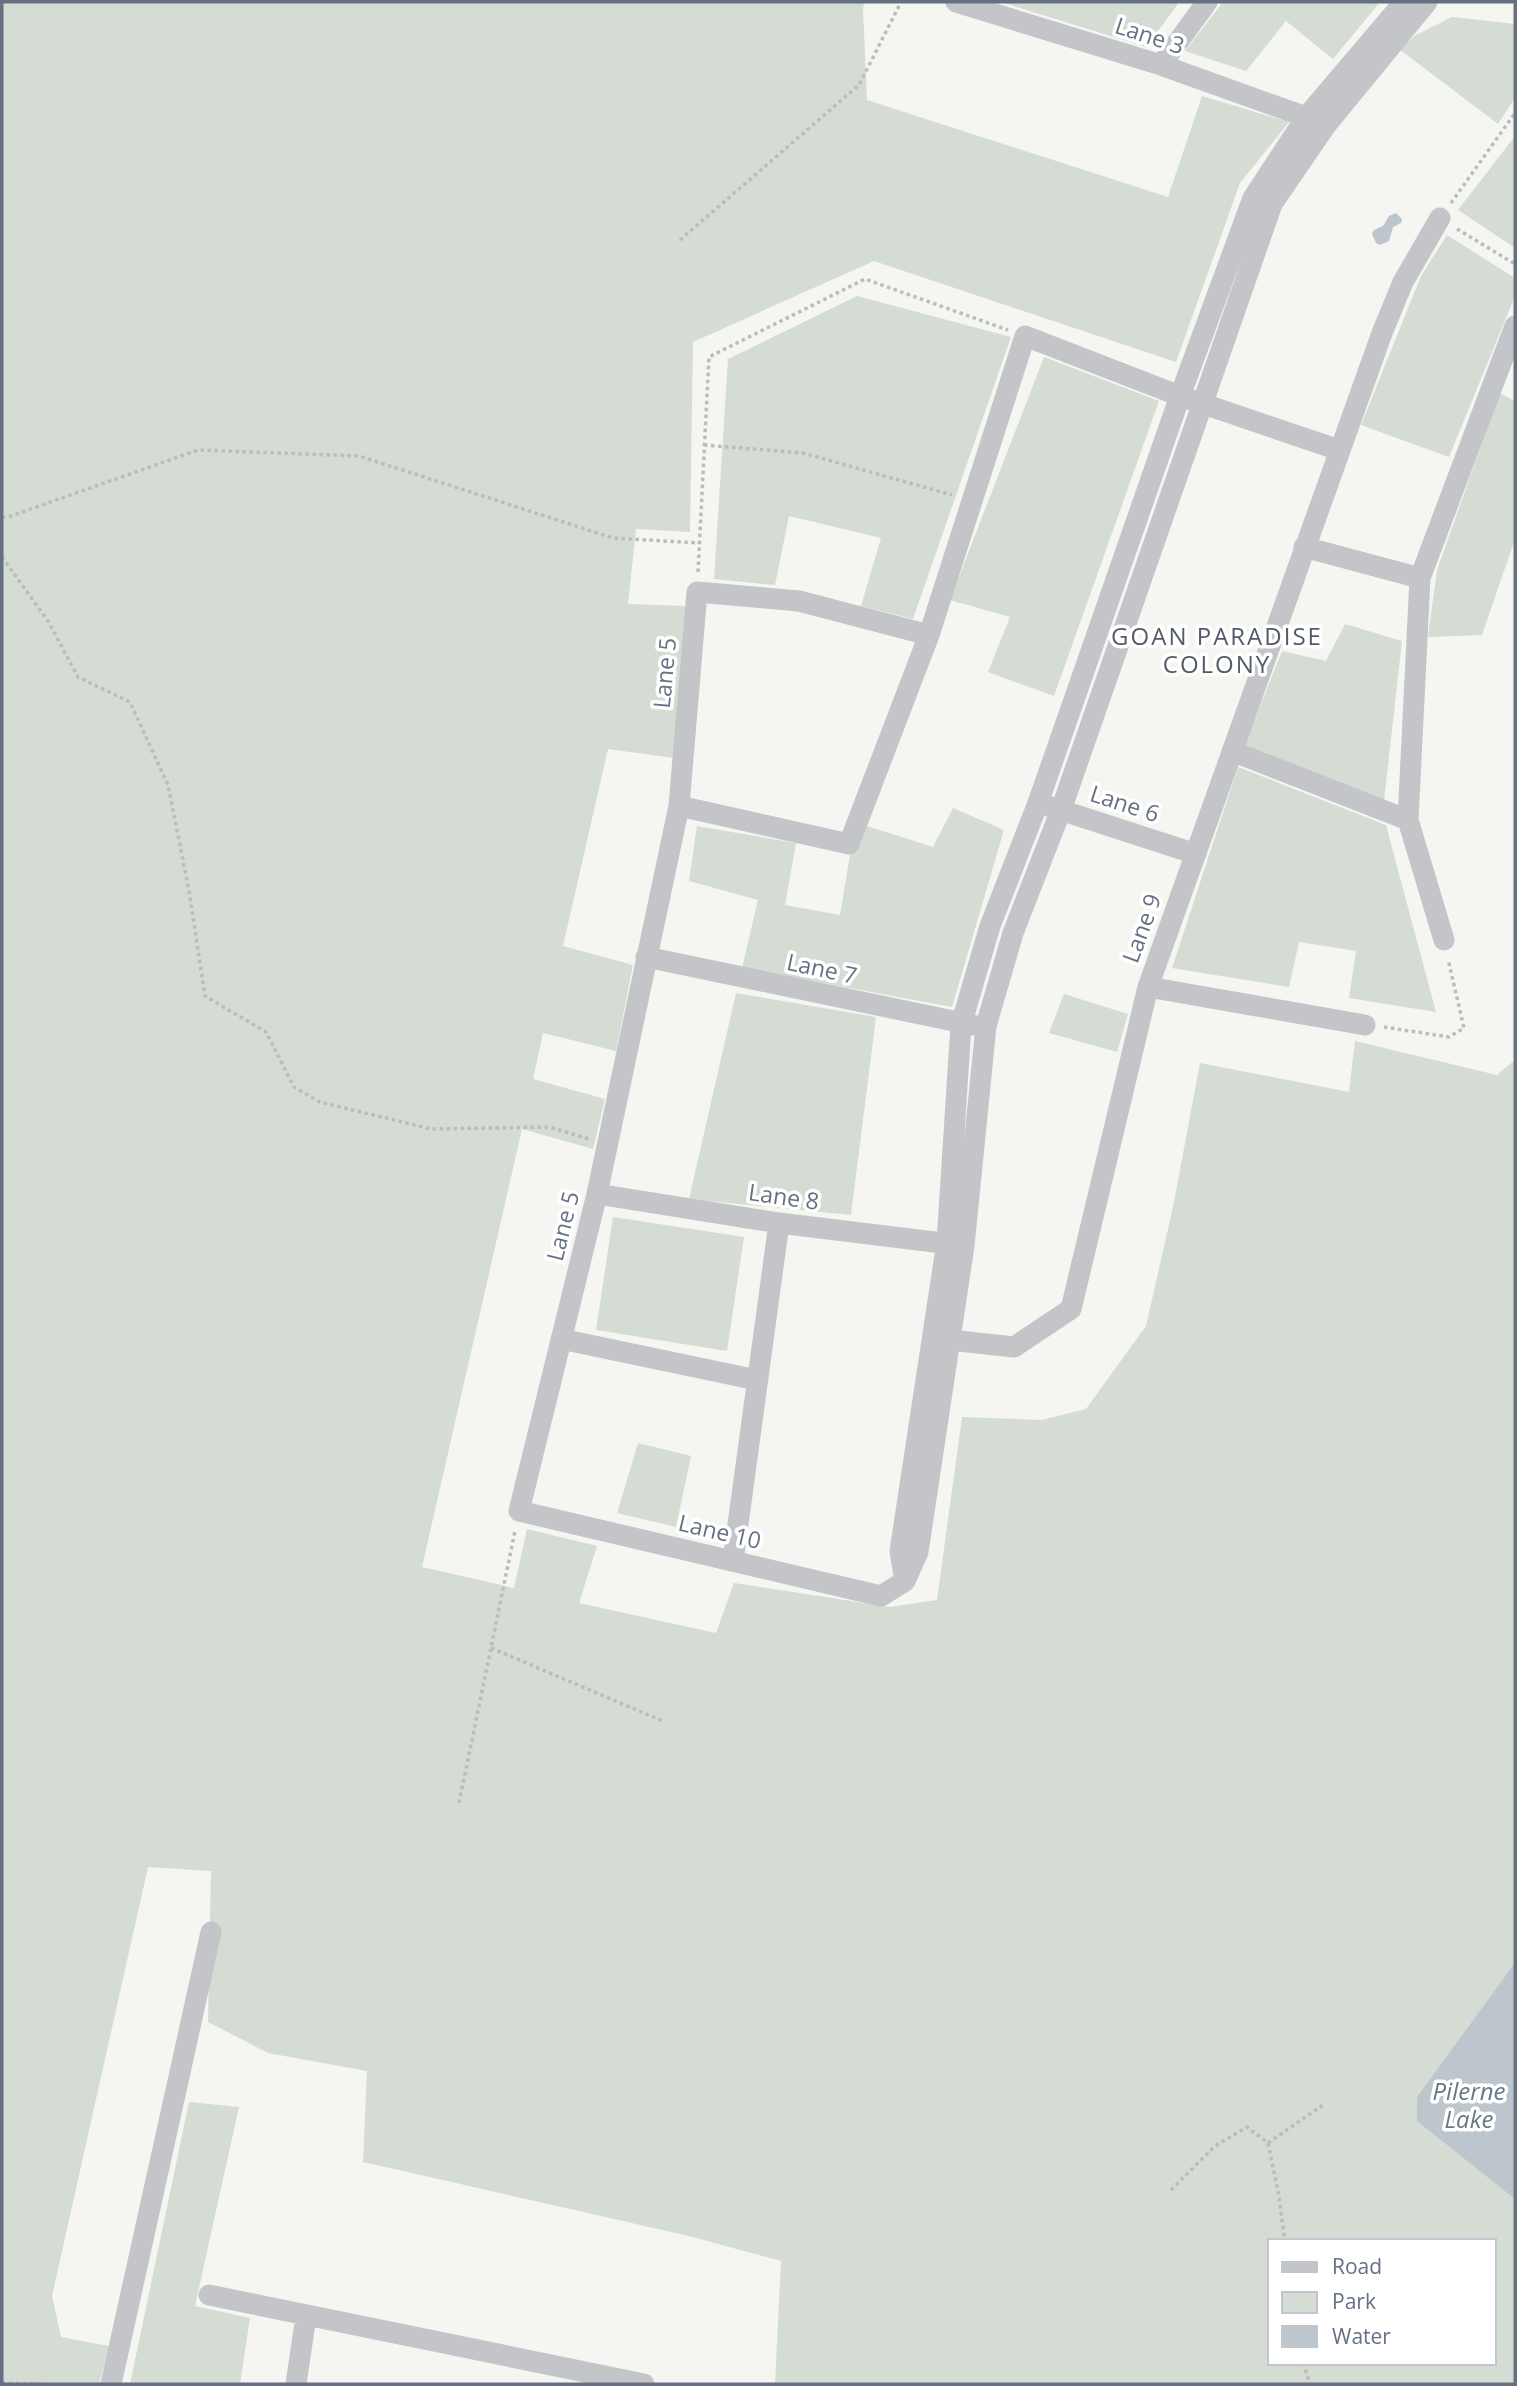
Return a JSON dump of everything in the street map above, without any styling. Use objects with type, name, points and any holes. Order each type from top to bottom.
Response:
[{"type":"street","name":"Lane 3","points":[[956,2],[1161,65],[1316,120]]},
{"type":"street","points":[[1161,65],[1207,2]]},
{"type":"street","points":[[905,1581],[918,1552],[950,1340],[961,1025],[990,926],[1038,803],[1180,396],[1253,198],[1405,2]]},
{"type":"street","points":[[905,1581],[900,1551],[955,1244],[986,1026],[1013,933],[1061,810],[1272,204],[1316,120],[1427,2]]},
{"type":"street","name":"Lane 9","points":[[950,1340],[1014,1347],[1071,1309],[1148,988],[1382,333],[1403,282],[1440,218]]},
{"type":"street","points":[[1444,940],[1408,820],[1420,578],[1515,326]]},
{"type":"street","points":[[679,806],[849,844],[929,635],[1025,336],[1202,404],[1339,450]]},
{"type":"street","points":[[1304,547],[1420,578]]},
{"type":"street","points":[[697,592],[799,601],[929,635]]},
{"type":"street","name":"Lane 5","points":[[519,1511],[597,1194],[679,806],[697,592]]},
{"type":"street","points":[[1232,751],[1408,820]]},
{"type":"street","name":"Lane 6","points":[[1038,803],[1196,854]]},
{"type":"street","name":"Lane 7","points":[[646,957],[961,1025],[986,1026]]},
{"type":"street","points":[[1148,988],[1365,1025]]},
{"type":"street","name":"Lane 8","points":[[597,1194],[779,1223],[955,1244]]},
{"type":"street","points":[[733,1561],[779,1223]]},
{"type":"street","points":[[561,1339],[757,1380]]},
{"type":"street","name":"Lane 10","points":[[519,1511],[881,1596],[905,1581]]},
{"type":"street","points":[[111,2384],[211,1932]]},
{"type":"street","points":[[209,2295],[644,2384]]},
{"type":"street","points":[[296,2384],[306,2316]]},
{"type":"path","points":[[680,240],[859,85],[901,2]]},
{"type":"path","points":[[1515,113],[1440,218],[1515,264]]},
{"type":"path","points":[[697,592],[709,357],[865,279],[1025,336]]},
{"type":"path","points":[[704,444],[803,453],[971,500]]},
{"type":"path","points":[[2,517],[198,450],[225,451],[359,456],[613,538],[699,543]]},
{"type":"path","points":[[2,557],[48,621],[78,677],[130,702],[168,785],[189,891],[205,996],[266,1032],[295,1087],[320,1102],[431,1129],[549,1127],[607,1144]]},
{"type":"path","points":[[1365,1025],[1449,1037],[1464,1028],[1444,940]]},
{"type":"path","points":[[459,1803],[519,1511]]},
{"type":"path","points":[[491,1648],[665,1722]]},
{"type":"path","points":[[1268,2143],[1323,2105]]},
{"type":"path","points":[[1171,2190],[1215,2146],[1247,2127],[1268,2143],[1285,2239]]},
{"type":"path","points":[[1304,2365],[1310,2384]]},
{"type":"path","points":[[2,2383],[41,2384]]},
{"type":"green space","points":[[2,2],[865,2],[863,8],[867,100],[1168,197],[1202,96],[1289,122],[1240,183],[1176,362],[874,261],[693,342],[690,532],[636,529],[628,604],[686,606],[674,758],[608,749],[563,946],[633,965],[616,1051],[543,1033],[533,1079],[605,1099],[593,1149],[522,1129],[422,1567],[514,1588],[527,1529],[597,1546],[579,1603],[716,1633],[734,1583],[890,1607],[937,1600],[962,1417],[1042,1420],[1086,1409],[1146,1326],[1173,1207],[1200,1063],[1349,1092],[1355,1041],[1497,1075],[1515,1060],[1515,2384],[775,2384],[781,2261],[689,2236],[363,2162],[367,2071],[268,2053],[208,2022],[211,1871],[148,1867],[52,2296],[61,2337],[109,2346],[99,2384],[2,2384]]},
{"type":"green space","points":[[1001,2],[1176,2],[1178,4],[1146,47]]},
{"type":"green space","points":[[1223,2],[1380,2],[1333,59],[1286,21],[1246,71],[1185,51]]},
{"type":"green space","points":[[1452,17],[1515,24],[1515,98],[1498,124],[1399,49],[1416,35]]},
{"type":"green space","points":[[1515,136],[1515,248],[1458,210]]},
{"type":"green space","points":[[1447,235],[1515,278],[1515,296],[1449,457],[1361,425],[1421,276]]},
{"type":"green space","points":[[857,296],[1011,337],[913,619],[861,606],[881,538],[789,516],[775,585],[714,579],[728,359]]},
{"type":"green space","points":[[1044,357],[1159,401],[1054,696],[988,672],[1010,617],[950,600]]},
{"type":"green space","points":[[1500,393],[1515,401],[1515,539],[1482,635],[1428,637],[1437,570]]},
{"type":"green space","points":[[1345,624],[1402,641],[1384,801],[1244,747],[1282,651],[1326,661]]},
{"type":"green space","points":[[1238,767],[1386,825],[1436,1012],[1349,998],[1356,951],[1299,942],[1289,987],[1172,968]]},
{"type":"green space","points":[[953,808],[1004,830],[952,1007],[742,968],[758,900],[689,881],[697,826],[796,843],[785,905],[840,915],[850,855],[867,826],[933,847]]},
{"type":"green space","points":[[736,993],[876,1017],[851,1215],[689,1199]]},
{"type":"green space","points":[[1064,994],[1128,1014],[1117,1052],[1049,1033]]},
{"type":"green space","points":[[613,1217],[744,1237],[727,1351],[596,1330]]},
{"type":"green space","points":[[638,1443],[691,1456],[676,1527],[617,1513]]},
{"type":"green space","points":[[189,2102],[239,2107],[195,2306],[250,2318],[240,2384],[130,2384]]},
{"type":"water","points":[[1396,213],[1402,219],[1401,223],[1393,227],[1389,241],[1380,245],[1376,243],[1372,234],[1374,230],[1383,226],[1389,216]]},
{"type":"water","name":"Pilerne Lake","points":[[1515,1963],[1515,2199],[1417,2121],[1417,2097]]},
{"type":"district","name":"GOAN PARADISE COLONY","points":[[1217,649]]}]
